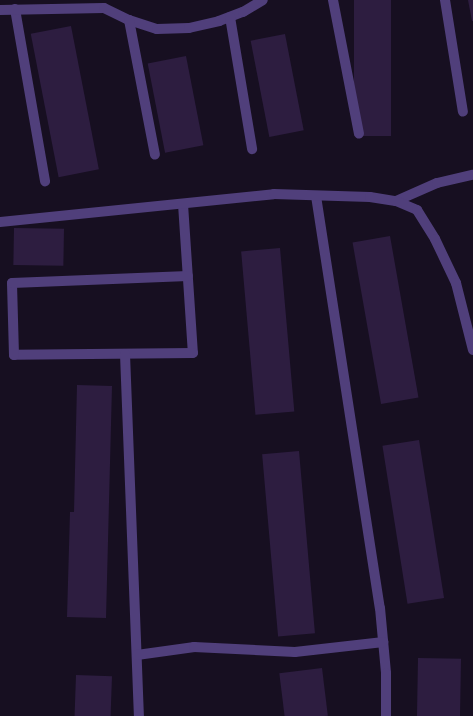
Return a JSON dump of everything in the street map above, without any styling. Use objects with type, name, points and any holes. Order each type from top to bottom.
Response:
[{"type":"lane","points":[[333,0],[359,134]]},
{"type":"lane","points":[[445,0],[463,112]]},
{"type":"lane","points":[[0,10],[107,4],[129,20],[157,29],[189,28],[243,12],[259,1]]},
{"type":"lane","points":[[15,9],[45,181]]},
{"type":"lane","points":[[230,17],[252,149]]},
{"type":"lane","points":[[129,20],[155,155]]},
{"type":"lane","points":[[396,201],[437,183],[473,175]]},
{"type":"lane","points":[[0,222],[274,194],[370,197],[396,201],[417,210],[435,239],[456,283],[473,350]]},
{"type":"lane","points":[[316,196],[380,608],[386,716]]},
{"type":"lane","points":[[183,204],[188,276],[193,353],[14,355],[12,283],[188,276]]},
{"type":"lane","points":[[124,354],[139,716]]},
{"type":"lane","points":[[137,654],[194,647],[295,652],[383,642]]},
{"type":"building","points":[[354,0],[391,0],[391,136],[354,136]]},
{"type":"building","points":[[468,0],[473,0],[473,21],[472,21]]},
{"type":"building","points":[[71,26],[99,169],[59,177],[31,34]]},
{"type":"building","points":[[285,34],[304,130],[269,137],[251,41]]},
{"type":"building","points":[[186,56],[203,145],[165,153],[148,63]]},
{"type":"building","points":[[14,228],[64,229],[63,266],[13,265]]},
{"type":"building","points":[[390,236],[418,398],[381,404],[353,243]]},
{"type":"building","points":[[280,248],[294,411],[255,415],[241,251]]},
{"type":"building","points":[[77,385],[112,386],[106,618],[67,617],[70,512],[74,512]]},
{"type":"building","points":[[419,440],[444,598],[407,604],[382,446]]},
{"type":"building","points":[[299,451],[315,633],[278,637],[262,454]]},
{"type":"building","points":[[418,658],[461,659],[460,716],[417,716]]},
{"type":"building","points":[[322,668],[328,716],[285,716],[279,673]]},
{"type":"building","points":[[76,675],[112,676],[111,716],[75,716]]}]
